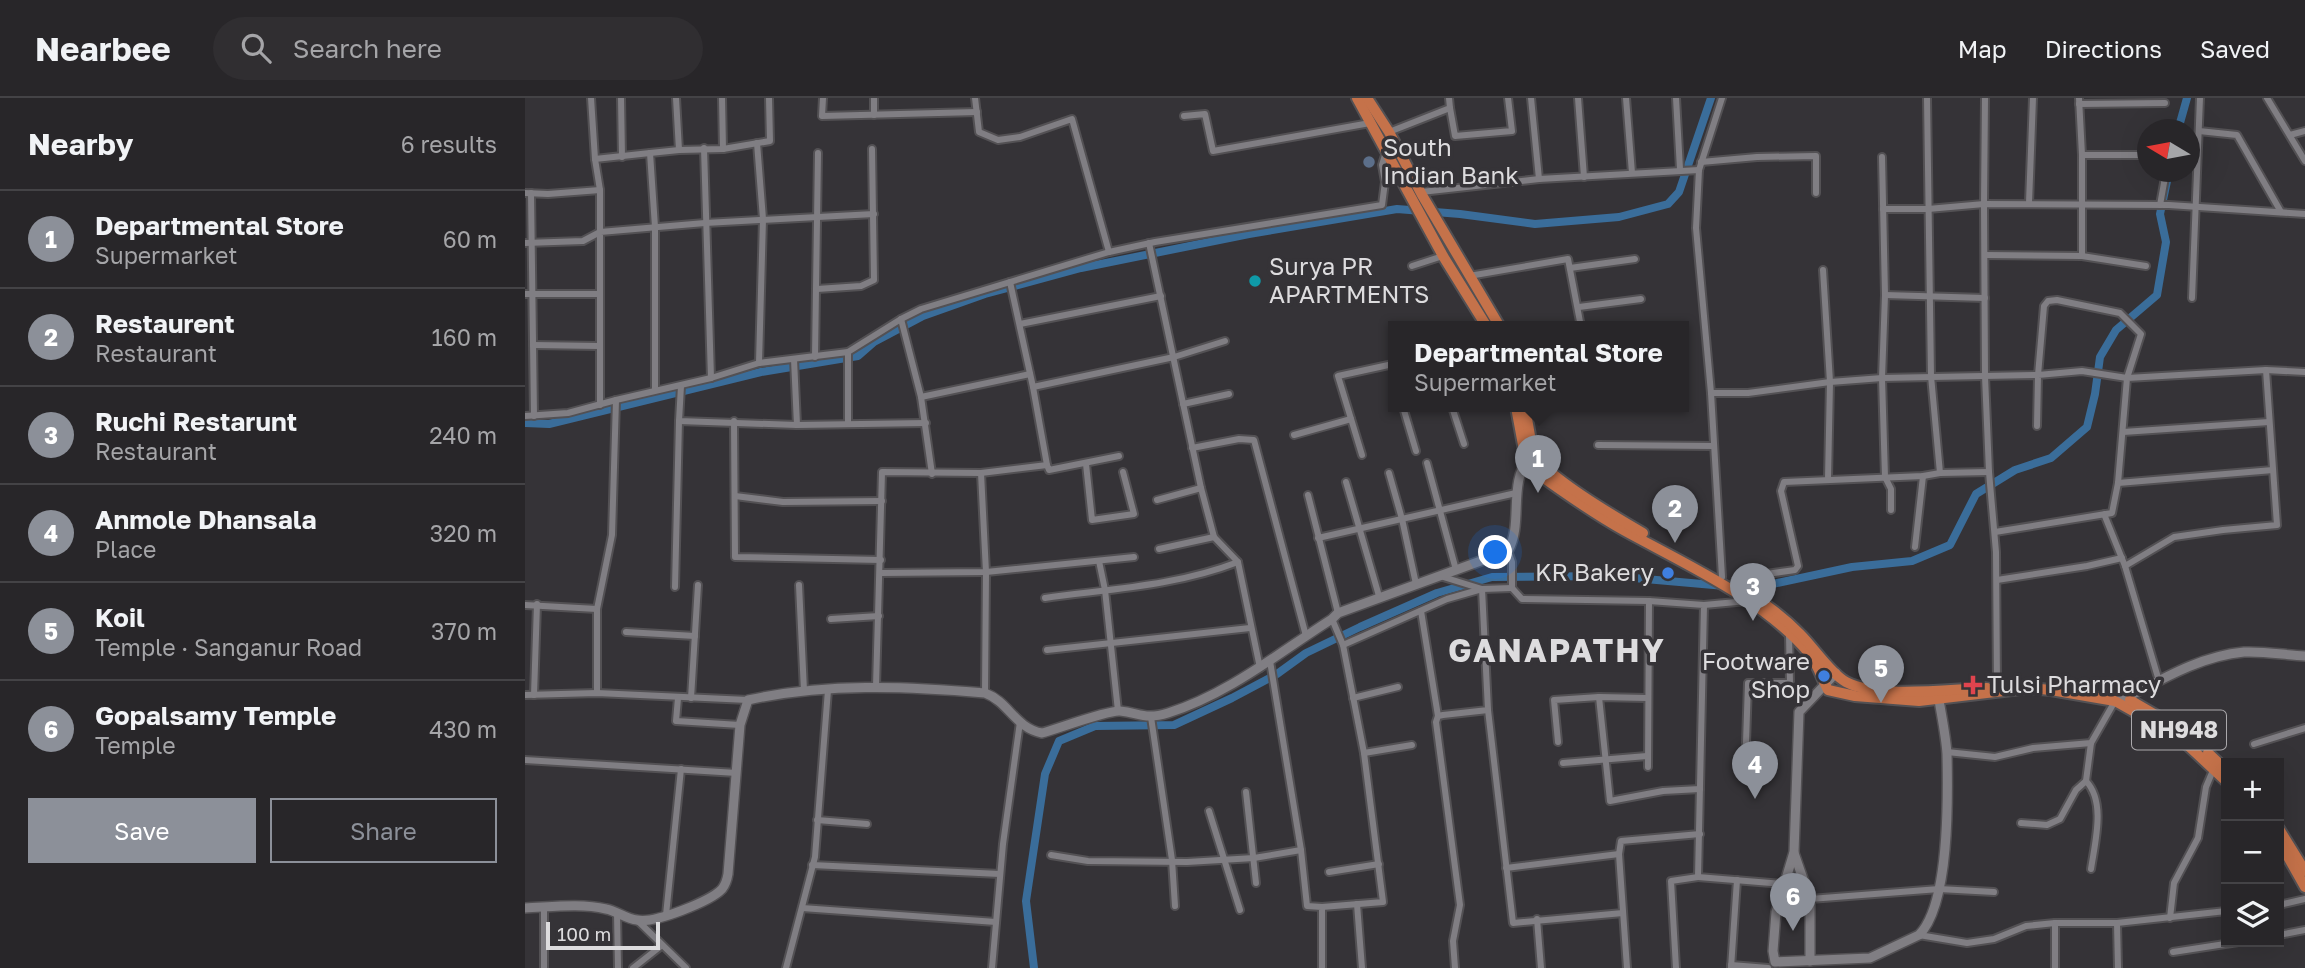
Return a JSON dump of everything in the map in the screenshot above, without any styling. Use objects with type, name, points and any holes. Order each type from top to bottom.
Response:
[{"type":"highway","points":[[1357,98],[1387,151],[1442,229],[1496,321]]},
{"type":"highway","points":[[1367,98],[1389,132],[1443,256],[1483,321]]},
{"type":"highway","points":[[1517,412],[1529,457]]},
{"type":"highway","points":[[1525,412],[1529,457]]},
{"type":"highway","name":"NH948","points":[[1529,457],[1541,476],[1621,528],[1704,575],[1735,587]]},
{"type":"highway","name":"NH948","points":[[1529,457],[1618,519],[1722,577],[1799,632],[1844,681],[1882,694],[1939,700],[2029,688],[2120,700],[2179,737],[2221,776]]},
{"type":"highway","name":"NH948","points":[[1752,599],[1809,653],[1820,668],[1828,690],[1834,693],[1882,694],[2029,683],[2081,687],[2168,721],[2221,765]]},
{"type":"highway","points":[[2284,835],[2300,853],[2305,871]]},
{"type":"highway","points":[[2284,850],[2305,887]]},
{"type":"main road","points":[[525,908],[594,906],[638,921],[666,915],[703,901],[721,890],[726,884],[740,725],[748,700],[785,692],[876,687],[985,693],[998,700],[1029,731],[1042,733],[1118,710],[1151,717],[1169,713],[1260,668],[1334,618],[1379,596],[1508,551],[1515,538],[1516,494],[1529,457]]},
{"type":"main road","points":[[2120,700],[2193,664],[2217,656],[2246,652],[2305,656]]},
{"type":"main road","points":[[1836,673],[1799,712],[1794,852],[1776,912],[1771,966],[1809,964],[1860,956],[1870,963],[1926,929],[1935,910],[1945,847],[1947,752],[1939,700]]},
{"type":"main road","points":[[1794,852],[1810,899],[1809,964]]},
{"type":"street","points":[[591,98],[594,159],[600,190],[600,405]]},
{"type":"street","points":[[621,98],[622,157]]},
{"type":"street","points":[[675,98],[679,150]]},
{"type":"street","points":[[722,98],[723,149]]},
{"type":"street","points":[[594,159],[704,148],[723,149],[770,141],[769,98]]},
{"type":"street","points":[[823,98],[822,116],[977,112]]},
{"type":"street","points":[[874,98],[874,115]]},
{"type":"street","points":[[975,98],[979,132],[998,140],[1020,137],[1072,119],[1109,252]]},
{"type":"street","points":[[1449,98],[1455,136],[1511,131],[1508,98]]},
{"type":"street","points":[[1531,98],[1539,179]]},
{"type":"street","points":[[1579,98],[1584,177]]},
{"type":"street","points":[[1626,98],[1632,173]]},
{"type":"street","points":[[1676,98],[1680,169]]},
{"type":"street","points":[[1722,98],[1699,170],[1696,228],[1711,393],[1722,577]]},
{"type":"street","points":[[1927,98],[1931,376],[1940,473]]},
{"type":"street","points":[[1985,98],[1985,376],[1997,579],[1997,687]]},
{"type":"street","points":[[2029,204],[2033,98]]},
{"type":"street","points":[[2199,119],[2200,98]]},
{"type":"street","points":[[2267,98],[2305,161]]},
{"type":"street","points":[[2082,256],[2079,101],[2165,103]]},
{"type":"street","points":[[1389,132],[1451,108]]},
{"type":"street","points":[[1184,116],[1206,114],[1213,151],[1372,122]]},
{"type":"street","points":[[2200,131],[2237,135],[2281,212]]},
{"type":"street","points":[[2290,135],[2305,131]]},
{"type":"street","points":[[757,144],[763,219],[759,363]]},
{"type":"street","points":[[704,148],[711,379]]},
{"type":"street","points":[[817,289],[861,286],[874,280],[872,149]]},
{"type":"street","points":[[525,416],[568,413],[655,390],[711,379],[759,363],[848,352],[921,309],[1109,252],[1382,205],[1385,182],[1382,165],[1387,151]]},
{"type":"street","points":[[650,153],[655,227],[655,390]]},
{"type":"street","points":[[815,356],[818,153]]},
{"type":"street","points":[[2082,155],[2137,155]]},
{"type":"street","points":[[1701,162],[1757,156],[1816,156],[1816,193]]},
{"type":"street","points":[[1882,157],[1885,295],[1882,378],[1885,477],[1891,489],[1891,510]]},
{"type":"street","points":[[1418,194],[1539,179],[1699,170]]},
{"type":"street","points":[[2160,205],[2165,182]]},
{"type":"street","points":[[2192,298],[2197,182]]},
{"type":"street","points":[[534,416],[529,294],[533,243],[528,193],[600,190]]},
{"type":"street","points":[[1882,209],[1928,209],[1984,204],[2169,205],[2305,214]]},
{"type":"street","points":[[525,243],[583,241],[600,232],[655,227],[874,214]]},
{"type":"street","points":[[1149,244],[1201,488],[1214,537],[1238,562],[1260,668]]},
{"type":"street","points":[[1985,255],[2082,256],[2146,266]]},
{"type":"street","points":[[1412,267],[1443,256]]},
{"type":"street","points":[[1469,276],[1568,259],[1580,321]]},
{"type":"street","points":[[1570,268],[1635,259]]},
{"type":"street","points":[[1823,270],[1830,382],[1828,479]]},
{"type":"street","points":[[1010,282],[1049,470],[1119,456]]},
{"type":"street","points":[[529,294],[598,295]]},
{"type":"street","points":[[1885,295],[1985,298]]},
{"type":"street","points":[[1020,324],[1161,296]]},
{"type":"street","points":[[1579,307],[1641,299]]},
{"type":"street","points":[[1995,532],[2112,513],[2118,483],[2127,378],[2141,334],[2120,313],[2057,300],[2048,301],[2044,306],[2037,426]]},
{"type":"street","points":[[901,319],[922,397],[932,474]]},
{"type":"street","points":[[1033,387],[1174,357],[1225,341]]},
{"type":"street","points":[[533,345],[599,346]]},
{"type":"street","points":[[848,352],[848,424]]},
{"type":"street","points":[[794,359],[797,425]]},
{"type":"street","points":[[1362,455],[1338,376],[1388,365]]},
{"type":"street","points":[[1711,393],[1748,393],[1830,382],[1931,376],[2038,375],[2082,371],[2127,378],[2266,370],[2305,372]]},
{"type":"street","points":[[2125,566],[2173,537],[2277,525],[2266,370]]},
{"type":"street","points":[[922,397],[1030,374]]},
{"type":"street","points":[[675,587],[681,386]]},
{"type":"street","points":[[1182,404],[1229,394]]},
{"type":"street","points":[[597,693],[597,609],[612,536],[616,400]]},
{"type":"street","points":[[1404,412],[1416,451]]},
{"type":"street","points":[[1454,412],[1464,444]]},
{"type":"street","points":[[1294,435],[1351,419]]},
{"type":"street","points":[[679,421],[797,425],[926,423]]},
{"type":"street","points":[[734,421],[735,557],[881,560]]},
{"type":"street","points":[[2123,432],[2269,422]]},
{"type":"street","points":[[1192,448],[1239,439],[1254,440],[1306,636]]},
{"type":"street","points":[[1598,445],[1714,446]]},
{"type":"street","points":[[1427,463],[1456,570]]},
{"type":"street","points":[[1086,464],[1092,520],[1134,514],[1123,472]]},
{"type":"street","points":[[876,687],[882,472],[981,473],[1047,465]]},
{"type":"street","points":[[2118,483],[2273,470]]},
{"type":"street","points":[[981,473],[986,572],[985,693]]},
{"type":"street","points":[[1389,473],[1416,584]]},
{"type":"street","points":[[1735,587],[1738,578],[1795,570],[1799,561],[1781,491],[1784,482],[1940,473],[1989,473]]},
{"type":"street","points":[[1915,547],[1923,476]]},
{"type":"street","points":[[1346,482],[1379,596]]},
{"type":"street","points":[[1157,500],[1201,488]]},
{"type":"street","points":[[1318,538],[1516,494]]},
{"type":"street","points":[[1270,661],[1301,850],[1307,906],[1383,902],[1364,753],[1343,645],[1334,618],[1308,495]]},
{"type":"street","points":[[735,496],[783,502],[882,501]]},
{"type":"street","points":[[2103,514],[2125,566],[2159,681]]},
{"type":"street","points":[[1159,549],[1214,537]]},
{"type":"street","points":[[1508,551],[1512,562],[1512,588],[1523,599],[1649,601],[1704,605],[1752,599]]},
{"type":"street","points":[[880,573],[986,572],[1134,557]]},
{"type":"street","points":[[1997,579],[2122,558]]},
{"type":"street","points":[[1099,561],[1105,590],[1118,710]]},
{"type":"street","points":[[1045,598],[1205,575],[1238,562]]},
{"type":"street","points":[[1441,576],[1481,589]]},
{"type":"street","points":[[691,698],[698,585]]},
{"type":"street","points":[[799,585],[804,691]]},
{"type":"street","points":[[1343,645],[1447,599],[1481,589],[1512,588]]},
{"type":"street","points":[[1481,589],[1487,710],[1513,923],[1623,913]]},
{"type":"street","points":[[1648,768],[1649,601]]},
{"type":"street","points":[[534,695],[537,604]]},
{"type":"street","points":[[525,605],[597,609]]},
{"type":"street","points":[[1698,877],[1704,605]]},
{"type":"street","points":[[1421,611],[1438,716],[1436,729],[1460,905],[1453,941],[1455,968]]},
{"type":"street","points":[[831,619],[879,616]]},
{"type":"street","points":[[1047,650],[1250,628]]},
{"type":"street","points":[[626,632],[695,636]]},
{"type":"street","points":[[1746,743],[1748,683],[1790,683],[1789,634]]},
{"type":"street","points":[[1353,698],[1398,687]]},
{"type":"street","points":[[786,968],[812,865],[828,690]]},
{"type":"street","points":[[525,695],[597,693],[748,700]]},
{"type":"street","points":[[1599,697],[1608,761],[1610,801],[1700,789]]},
{"type":"street","points":[[678,698],[676,721],[740,725]]},
{"type":"street","points":[[1558,742],[1554,700],[1647,698]]},
{"type":"street","points":[[2021,823],[2047,825],[2060,819],[2085,780],[2091,743],[2120,700]]},
{"type":"street","points":[[1438,716],[1487,710]]},
{"type":"street","points":[[1151,717],[1172,860],[1175,906]]},
{"type":"street","points":[[992,968],[1000,874],[1020,722]]},
{"type":"street","points":[[2254,744],[2305,728]]},
{"type":"street","points":[[1947,752],[1996,757],[2033,748],[2091,743]]},
{"type":"street","points":[[1364,753],[1412,745]]},
{"type":"street","points":[[1563,763],[1647,756]]},
{"type":"street","points":[[525,760],[737,773]]},
{"type":"street","points":[[2170,918],[2174,883],[2198,838],[2206,787],[2214,768]]},
{"type":"street","points":[[666,915],[681,769]]},
{"type":"street","points":[[2085,780],[2091,787],[2096,809],[2091,869]]},
{"type":"street","points":[[1246,792],[1255,883]]},
{"type":"street","points":[[1209,811],[1240,910]]},
{"type":"street","points":[[817,820],[867,824]]},
{"type":"street","points":[[1627,968],[1619,854],[1621,841],[1700,834]]},
{"type":"street","points":[[1051,855],[1088,861],[1187,862],[1254,858],[1301,850]]},
{"type":"street","points":[[1506,868],[1619,854]]},
{"type":"street","points":[[1329,872],[1379,864]]},
{"type":"street","points":[[812,865],[1000,874]]},
{"type":"street","points":[[1676,968],[1671,881],[1698,877],[1784,884]]},
{"type":"street","points":[[1737,880],[1731,966],[1771,966]]},
{"type":"street","points":[[1810,899],[1939,889],[1994,891]]},
{"type":"street","points":[[2284,904],[2305,899]]},
{"type":"street","points":[[1357,904],[1362,968]]},
{"type":"street","points":[[544,907],[544,968]]},
{"type":"street","points":[[1322,907],[1322,968]]},
{"type":"street","points":[[802,908],[996,922]]},
{"type":"street","points":[[1919,935],[1967,943],[1994,939],[2026,926],[2117,923],[2221,912]]},
{"type":"street","points":[[617,913],[618,968]]},
{"type":"street","points":[[1537,919],[1541,968]]},
{"type":"street","points":[[638,921],[685,968]]},
{"type":"street","points":[[2055,923],[2055,968]]},
{"type":"street","points":[[2117,923],[2118,968]]},
{"type":"street","points":[[2284,934],[2305,930]]},
{"type":"street","points":[[2173,952],[2221,945]]},
{"type":"street","points":[[633,968],[661,946]]},
{"type":"waterway","points":[[525,423],[549,424],[761,372],[858,356],[874,342],[923,316],[985,294],[1081,268],[1249,234],[1397,209],[1535,224],[1619,217],[1668,204],[1679,192],[1711,98]]},
{"type":"waterway","points":[[2181,119],[2187,98]]},
{"type":"waterway","points":[[1738,587],[1754,588],[1852,567],[1912,561],[1950,545],[1976,494],[2015,470],[2051,458],[2087,427],[2100,357],[2116,330],[2157,295],[2166,242],[2160,214],[2167,182]]},
{"type":"waterway","points":[[1034,968],[1026,901],[1045,774],[1059,741],[1095,726],[1174,725],[1232,698],[1277,674],[1306,653],[1360,627],[1437,593],[1492,577],[1611,576],[1725,586]]},
{"type":"place","name":"South Indian Bank","points":[[1369,162]]},
{"type":"place","name":"Surya PR APARTMENTS","points":[[1255,281]]},
{"type":"place","name":"Departmental Store","points":[[1538,493]]},
{"type":"place","name":"Restaurent","points":[[1675,543]]},
{"type":"place","name":"KR Bakery","points":[[1668,573]]},
{"type":"place","name":"Ruchi Restarunt","points":[[1753,621]]},
{"type":"place","name":"Footware Shop","points":[[1824,676]]},
{"type":"place","name":"Tulsi Pharmacy","points":[[1973,685]]},
{"type":"place","name":"Koil","points":[[1881,703]]},
{"type":"place","name":"Anmole Dhansala","points":[[1755,799]]},
{"type":"place","name":"Gopalsamy Temple","points":[[1793,931]]},
{"type":"district","name":"GANAPATHY","points":[[1557,651]]}]
